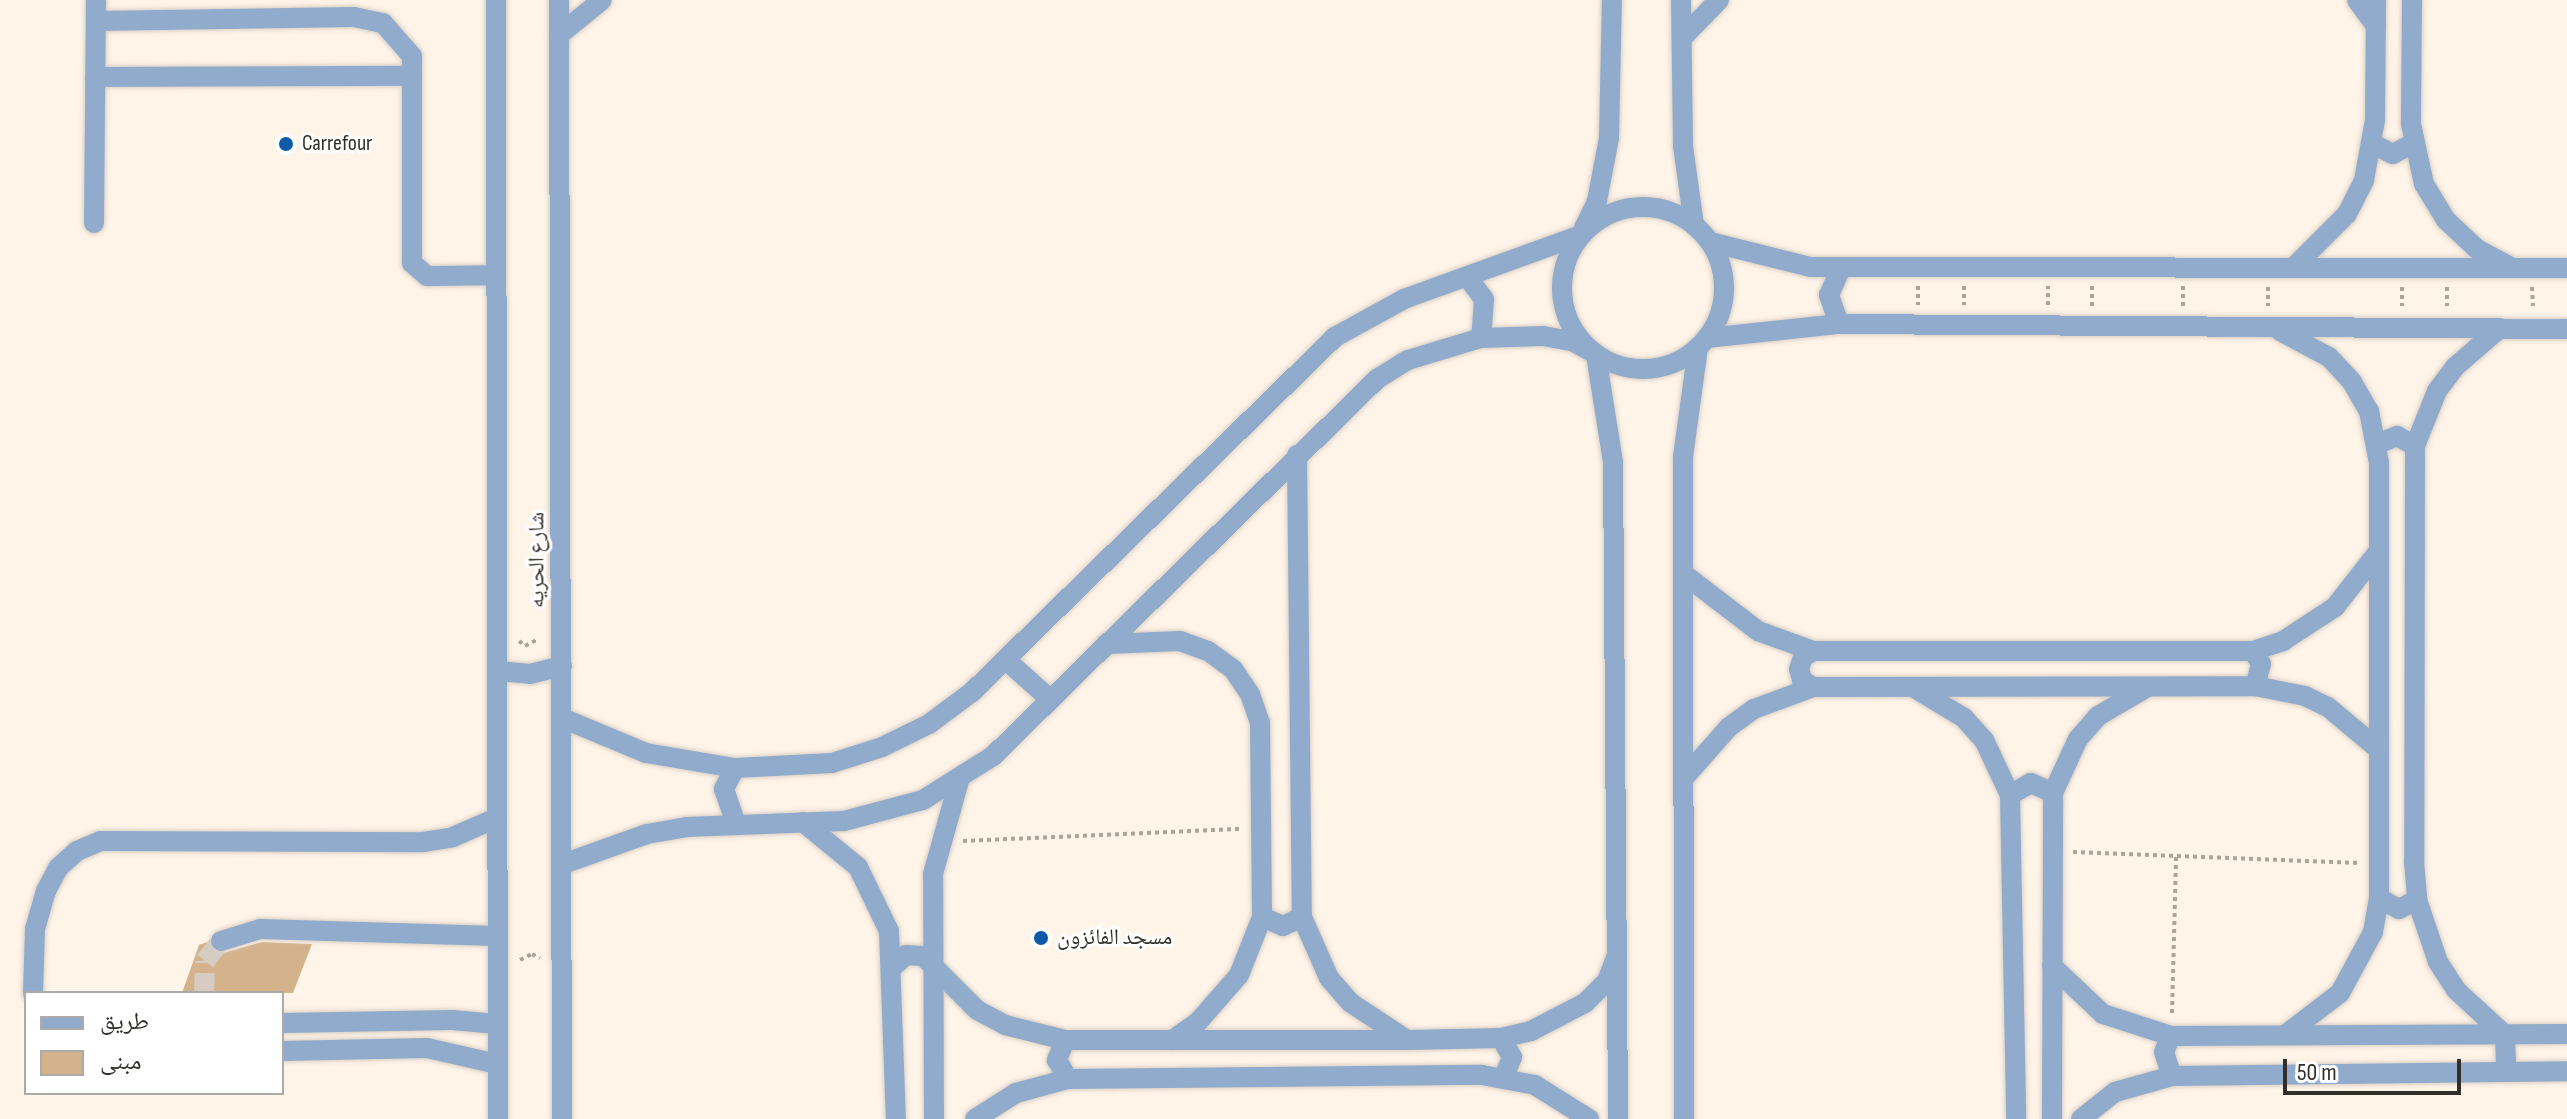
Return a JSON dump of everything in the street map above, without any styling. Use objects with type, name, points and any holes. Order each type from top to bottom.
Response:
[{"type":"street","name":"شارع الحريه","points":[[559,0],[562,1119]]},
{"type":"street","points":[[559,35],[602,0]]},
{"type":"street","points":[[1681,0],[1683,146],[1694,225]]},
{"type":"street","points":[[1682,38],[1719,0]]},
{"type":"street","points":[[2357,0],[2376,26]]},
{"type":"street","points":[[2293,268],[2347,214],[2373,144],[2376,0]]},
{"type":"street","points":[[2412,0],[2412,144],[2424,184],[2446,220],[2477,249],[2523,269]]},
{"type":"street","name":"شارع الحريه","points":[[495,1],[498,1119]]},
{"type":"street","points":[[1611,1],[1609,138],[1597,201],[1562,274],[1561,296],[1572,327],[1595,354],[1613,462],[1618,1119]]},
{"type":"street","points":[[94,223],[96,10],[369,18],[405,43],[412,56],[412,263],[427,276],[496,275]]},
{"type":"street","points":[[95,77],[412,76]]},
{"type":"street","points":[[2373,144],[2393,154],[2412,144]]},
{"type":"street","points":[[562,718],[646,753],[735,768],[832,763],[882,747],[929,724],[1006,660],[1305,361],[1368,316],[1581,234],[1607,215],[1636,207],[1677,214],[1694,225],[1710,242],[1724,290],[1702,342],[1684,419],[1684,1119]]},
{"type":"street","points":[[1710,242],[1778,262],[1841,268],[2567,268]]},
{"type":"street","points":[[1839,324],[1829,295],[1841,268]]},
{"type":"street","points":[[1468,278],[1484,299],[1481,338]]},
{"type":"street","points":[[563,864],[647,834],[736,823],[803,822],[884,814],[959,781],[1050,699],[1377,379],[1408,360],[1481,338],[1543,336],[1572,341],[1630,368],[1649,368],[1683,358],[1702,342],[1839,324],[2567,329]]},
{"type":"street","points":[[2268,327],[2329,357],[2364,401],[2378,444],[2379,898],[2373,932],[2340,993],[2285,1035]]},
{"type":"street","points":[[2500,328],[2446,379],[2415,446],[2417,900],[2444,971],[2479,1014],[2505,1035],[2506,1072]]},
{"type":"street","points":[[2378,444],[2397,436],[2415,446]]},
{"type":"street","points":[[1297,455],[1302,917],[1312,948],[1336,986],[1377,1024],[1407,1040]]},
{"type":"street","points":[[1685,575],[1758,631],[1813,651],[2253,651],[2283,641],[2335,607],[2378,552]]},
{"type":"street","points":[[1106,644],[1180,641],[1208,651],[1233,669],[1250,694],[1260,723],[1264,828],[1262,917],[1239,975],[1198,1022],[1172,1040]]},
{"type":"street","points":[[1813,651],[1799,669],[1802,680],[1813,687]]},
{"type":"street","points":[[2253,651],[2261,664],[2255,686]]},
{"type":"street","points":[[1006,660],[1050,699]]},
{"type":"street","points":[[497,671],[530,674],[562,666]]},
{"type":"street","points":[[2052,1119],[2050,851],[2053,793],[2063,765],[2098,716],[2151,686]]},
{"type":"street","points":[[1684,778],[1729,727],[1754,709],[1813,687],[2255,686],[2305,696],[2328,707],[2378,749]]},
{"type":"street","points":[[1912,687],[1952,709],[1984,740],[2010,795],[2016,1119]]},
{"type":"street","points":[[735,768],[724,789],[736,823]]},
{"type":"street","points":[[934,1119],[932,890],[939,842],[959,781]]},
{"type":"street","points":[[2010,795],[2031,783],[2053,793]]},
{"type":"street","points":[[33,991],[33,940],[46,891],[58,868],[77,851],[100,841],[423,842],[453,837],[496,818]]},
{"type":"street","points":[[803,822],[833,842],[871,888],[889,931],[894,966],[896,1119]]},
{"type":"street","points":[[2379,898],[2399,909],[2417,900]]},
{"type":"street","points":[[1262,917],[1283,926],[1302,917]]},
{"type":"street","points":[[221,941],[260,929],[497,936]]},
{"type":"street","points":[[894,966],[912,953],[932,964],[977,1010],[1020,1030],[1065,1040],[1407,1040],[1501,1038],[1531,1031],[1585,1003],[1607,981],[1616,958]]},
{"type":"street","points":[[2052,966],[2103,1014],[2171,1036],[2567,1034]]},
{"type":"street","points":[[284,1023],[452,1020],[497,1024]]},
{"type":"street","points":[[2171,1036],[2164,1052],[2172,1076]]},
{"type":"street","points":[[1501,1038],[1512,1057],[1504,1077]]},
{"type":"street","points":[[1065,1040],[1057,1060],[1068,1079]]},
{"type":"street","points":[[284,1051],[427,1048],[497,1064]]},
{"type":"street","points":[[2081,1119],[2115,1092],[2172,1076],[2567,1071]]},
{"type":"street","points":[[975,1119],[1016,1093],[1068,1079],[1504,1077],[1554,1095],[1589,1119]]},
{"type":"path","points":[[1917,268],[1918,324]]},
{"type":"path","points":[[1963,268],[1965,325]]},
{"type":"path","points":[[2047,325],[2048,268]]},
{"type":"path","points":[[2092,326],[2093,268]]},
{"type":"path","points":[[2183,268],[2183,327]]},
{"type":"path","points":[[2268,268],[2268,327]]},
{"type":"path","points":[[2402,268],[2402,328]]},
{"type":"path","points":[[2447,269],[2447,328]]},
{"type":"path","points":[[2523,269],[2534,329]]},
{"type":"path","points":[[939,842],[1264,828]]},
{"type":"path","points":[[2050,851],[2379,863]]},
{"type":"path","points":[[2171,1036],[2176,856]]},
{"type":"path","points":[[520,974],[524,955],[543,961]]},
{"type":"building","points":[[207,942],[219,954],[262,942],[312,944],[293,993],[183,991],[199,945]]},
{"type":"tunnel","points":[[204,991],[205,961],[221,941]]},
{"type":"place","name":"Carrefour","points":[[286,144]]},
{"type":"place","name":"مسجد الفائزون","points":[[1041,938]]}]
